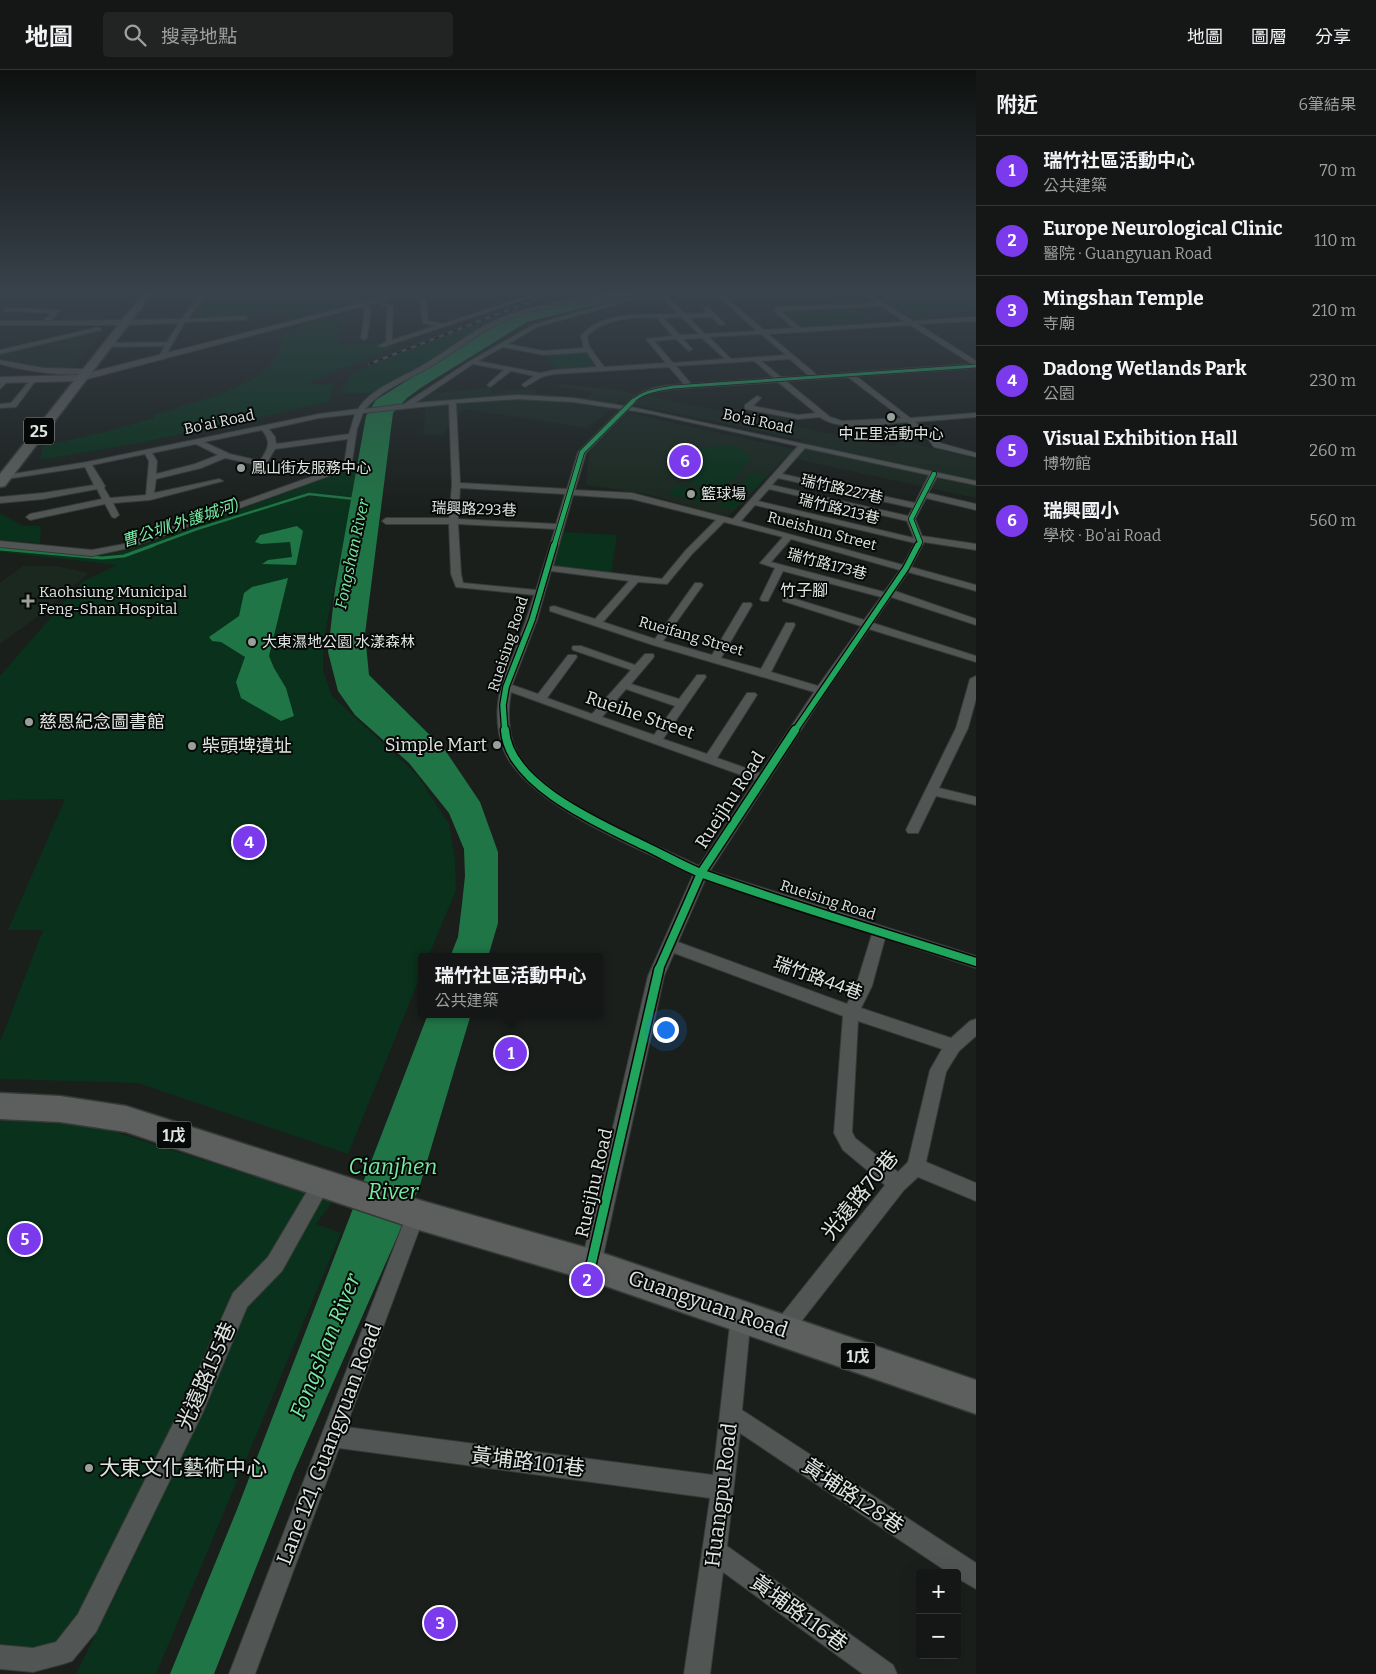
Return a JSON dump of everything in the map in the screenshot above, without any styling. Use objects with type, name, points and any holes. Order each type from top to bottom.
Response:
[{"type":"main road","name":"25","points":[[1,479],[90,365]]},
{"type":"main road","name":"1戊","points":[[0,1106],[60,1109],[126,1119],[412,1213]]},
{"type":"main road","name":"Guangyuan Road","points":[[412,1213],[592,1265],[976,1397]]},
{"type":"street","points":[[8,365],[83,374]]},
{"type":"street","points":[[2,382],[83,374],[128,365]]},
{"type":"street","points":[[0,544],[92,552],[126,546],[348,466],[352,436],[363,406],[388,388],[429,365]]},
{"type":"street","points":[[404,406],[468,365]]},
{"type":"street","points":[[487,365],[540,375]]},
{"type":"street","points":[[525,386],[540,375],[547,365]]},
{"type":"street","points":[[571,365],[602,369],[658,365]]},
{"type":"street","points":[[599,365],[602,369]]},
{"type":"street","points":[[671,365],[689,386]]},
{"type":"street","points":[[700,365],[705,365]]},
{"type":"street","points":[[761,365],[819,415],[827,419],[842,422],[976,415]]},
{"type":"street","points":[[800,365],[815,377]]},
{"type":"street","name":"Rueising Road","points":[[976,365],[689,386],[649,391],[638,396],[582,452],[540,593],[506,687],[503,705],[505,736],[515,760],[540,786],[576,812],[701,873],[976,962]]},
{"type":"street","points":[[490,385],[510,369]]},
{"type":"street","points":[[850,374],[931,436],[937,445],[976,455]]},
{"type":"street","points":[[4,406],[13,406],[34,379]]},
{"type":"street","name":"Bo'ai Road","points":[[1,479],[147,452],[305,418],[452,401],[499,398],[547,398],[627,408],[976,483]]},
{"type":"street","points":[[757,398],[748,407],[798,417],[819,415]]},
{"type":"street","points":[[452,401],[456,485],[454,520],[456,574],[459,585],[540,593]]},
{"type":"street","points":[[196,440],[209,449],[225,456],[262,464],[273,446],[273,438],[263,427]]},
{"type":"street","points":[[273,446],[288,446],[352,436]]},
{"type":"street","points":[[735,522],[803,445]]},
{"type":"street","points":[[147,452],[153,461],[150,497]]},
{"type":"street","points":[[153,477],[198,466],[225,456]]},
{"type":"street","points":[[87,464],[101,486],[115,515]]},
{"type":"street","points":[[919,540],[911,519],[934,474]]},
{"type":"street","points":[[777,475],[920,500],[976,507]]},
{"type":"street","points":[[30,517],[107,501],[150,497],[219,481]]},
{"type":"street","name":"Rueishun Street","points":[[456,485],[632,496],[723,518],[976,588]]},
{"type":"street","points":[[0,500],[44,496],[101,486]]},
{"type":"street","name":"瑞竹路227巷","points":[[767,486],[911,519]]},
{"type":"street","name":"瑞竹路213巷","points":[[753,502],[919,540],[976,547]]},
{"type":"street","points":[[547,568],[664,582],[688,552],[723,518]]},
{"type":"street","name":"瑞興路293巷","points":[[386,521],[454,520],[560,527]]},
{"type":"street","name":"瑞竹路173巷","points":[[789,536],[765,563],[888,594],[976,622]]},
{"type":"street","name":"Rueijhu Road","points":[[592,1265],[656,976],[701,873],[821,690],[869,624],[906,568],[919,540]]},
{"type":"street","points":[[765,599],[780,567]]},
{"type":"street","points":[[596,623],[636,578]]},
{"type":"street","points":[[657,643],[698,585]]},
{"type":"street","points":[[786,599],[976,659]]},
{"type":"street","points":[[716,660],[747,605]]},
{"type":"street","name":"Rueifang Street","points":[[554,609],[657,643],[821,690]]},
{"type":"street","points":[[764,674],[790,625]]},
{"type":"street","points":[[540,699],[575,653],[637,669]]},
{"type":"street","points":[[595,718],[648,656]]},
{"type":"street","points":[[656,739],[702,677]]},
{"type":"street","points":[[913,830],[962,728],[976,679]]},
{"type":"street","points":[[624,685],[682,704]]},
{"type":"street","name":"Rueihe Street","points":[[506,687],[762,778]]},
{"type":"street","points":[[710,759],[751,695]]},
{"type":"street","points":[[932,791],[976,801]]},
{"type":"street","points":[[880,931],[864,986],[851,1012],[843,1133],[848,1144],[898,1184]]},
{"type":"street","name":"瑞竹路44巷","points":[[670,944],[851,1012],[953,1046]]},
{"type":"street","name":"光遠路70巷","points":[[782,1330],[898,1184],[916,1167],[938,1070],[953,1046],[976,1026]]},
{"type":"street","points":[[916,1167],[976,1192]]},
{"type":"street","name":"光遠路155巷","points":[[0,1657],[33,1660],[63,1652],[87,1623],[196,1404],[240,1300],[275,1264],[331,1187]]},
{"type":"street","name":"Lane 121, Guangyuan Road","points":[[242,1674],[332,1436],[412,1213]]},
{"type":"street","name":"Huangpu Road","points":[[697,1674],[723,1488],[741,1315]]},
{"type":"street","name":"黃埔路128巷","points":[[731,1415],[976,1577]]},
{"type":"street","name":"黃埔路101巷","points":[[332,1436],[723,1488]]},
{"type":"street","name":"黃埔路116巷","points":[[715,1552],[884,1674]]},
{"type":"shaded area","points":[[23,365],[75,365],[67,370]]},
{"type":"shaded area","points":[[271,365],[351,365],[309,382],[320,386],[334,382],[329,402],[139,443],[40,460],[43,446],[155,418],[153,415],[203,400],[240,386]]},
{"type":"shaded area","points":[[373,365],[423,365],[378,393],[341,393],[352,373]]},
{"type":"shaded area","points":[[553,365],[595,365],[596,367],[594,368],[555,369]]},
{"type":"shaded area","points":[[560,384],[609,389],[659,398],[894,447],[900,440],[976,459],[976,498],[786,457],[728,517],[647,494],[586,485],[589,453],[629,413],[793,449],[802,440],[618,401],[613,408],[587,428],[465,409],[442,435],[423,435],[426,402],[413,403],[422,394],[490,388],[492,394],[502,393],[503,390],[536,390],[535,393],[587,398],[591,392],[558,387]]},
{"type":"shaded area","points":[[911,424],[926,438],[908,439],[893,425]]},
{"type":"shaded area","points":[[721,445],[743,450],[751,459],[729,483],[717,488],[702,487],[688,481],[679,472],[700,449]]},
{"type":"shaded area","points":[[359,466],[324,638],[323,670],[332,696],[417,775],[449,824],[455,860],[456,890],[430,953],[418,953],[418,982],[348,1154],[138,1083],[0,1079],[0,1042],[43,930],[8,930],[65,799],[0,800],[0,676],[82,582],[117,565],[0,552],[0,547],[99,556],[132,549]]},
{"type":"shaded area","points":[[751,473],[766,477],[754,490],[740,487]]},
{"type":"shaded area","name":"籃球場","points":[[678,485],[715,494],[705,503],[668,494]]},
{"type":"shaded area","name":"籃球場","points":[[736,491],[749,495],[735,509],[720,506]]},
{"type":"shaded area","points":[[0,513],[23,526],[41,526],[40,543],[0,540]]},
{"type":"shaded area","points":[[564,532],[617,535],[611,575],[553,567]]},
{"type":"shaded area","name":"Kaohsiung Municipal Feng-Shan Hospital","points":[[23,566],[56,566],[89,573],[33,620],[0,644],[0,583]]},
{"type":"shaded area","name":"大東文化藝術中心","points":[[0,1120],[77,1120],[333,1201],[316,1224],[341,1233],[156,1674],[76,1674],[156,1513],[92,1639],[0,1657]]},
{"type":"water","name":"Fongshan River","points":[[432,365],[458,365],[407,398],[393,413],[365,634],[369,675],[445,750],[480,802],[498,852],[498,923],[489,953],[452,953],[458,937],[465,876],[464,849],[449,813],[409,763],[355,715],[338,691],[328,652],[335,589],[366,416],[376,400]]},
{"type":"water","points":[[297,526],[303,531],[296,565],[262,564],[268,560],[292,557],[290,542],[261,544],[255,542],[260,535]]},
{"type":"water","points":[[288,578],[269,656],[286,688],[294,716],[281,721],[241,698],[236,682],[245,657],[221,642],[212,641],[209,637],[239,616],[244,593],[252,587]]},
{"type":"water","name":"Cianjhen River","points":[[426,1018],[470,1018],[420,1185],[293,1474],[214,1674],[170,1674],[236,1512]]},
{"type":"waterway","name":"曹公圳(外護城河)","points":[[151,546],[197,529],[309,494],[355,499]]},
{"type":"waterway","name":"曹公圳(外護城河)","points":[[0,549],[102,558],[124,556],[154,545]]},
{"type":"cycle path","points":[[976,366],[673,387],[649,391],[638,396],[582,452],[532,620],[506,687],[503,705],[505,736],[515,760],[540,786],[576,812],[701,873],[976,962]]},
{"type":"cycle path","points":[[591,1265],[656,976],[701,873],[821,690],[906,568],[920,542],[911,519],[934,474]]},
{"type":"place","name":"中正里活動中心","points":[[891,417]]},
{"type":"place","name":"瑞興國小","points":[[685,461]]},
{"type":"place","name":"鳳山街友服務中心","points":[[241,468]]},
{"type":"place","name":"籃球場","points":[[691,494]]},
{"type":"place","name":"Kaohsiung Municipal Feng-Shan Hospital","points":[[28,601]]},
{"type":"place","name":"大東濕地公園 水漾森林","points":[[252,642]]},
{"type":"place","name":"慈恩紀念圖書館","points":[[29,722]]},
{"type":"place","name":"Simple Mart","points":[[497,745]]},
{"type":"place","name":"柴頭埤遺址","points":[[192,746]]},
{"type":"place","name":"Dadong Wetlands Park","points":[[249,842]]},
{"type":"place","name":"瑞竹社區活動中心","points":[[511,1053]]},
{"type":"place","name":"Visual Exhibition Hall","points":[[25,1239]]},
{"type":"place","name":"Europe Neurological Clinic","points":[[587,1280]]},
{"type":"place","name":"大東文化藝術中心","points":[[89,1468]]},
{"type":"place","name":"Mingshan Temple","points":[[440,1623]]},
{"type":"district","name":"竹子腳","points":[[804,590]]}]
